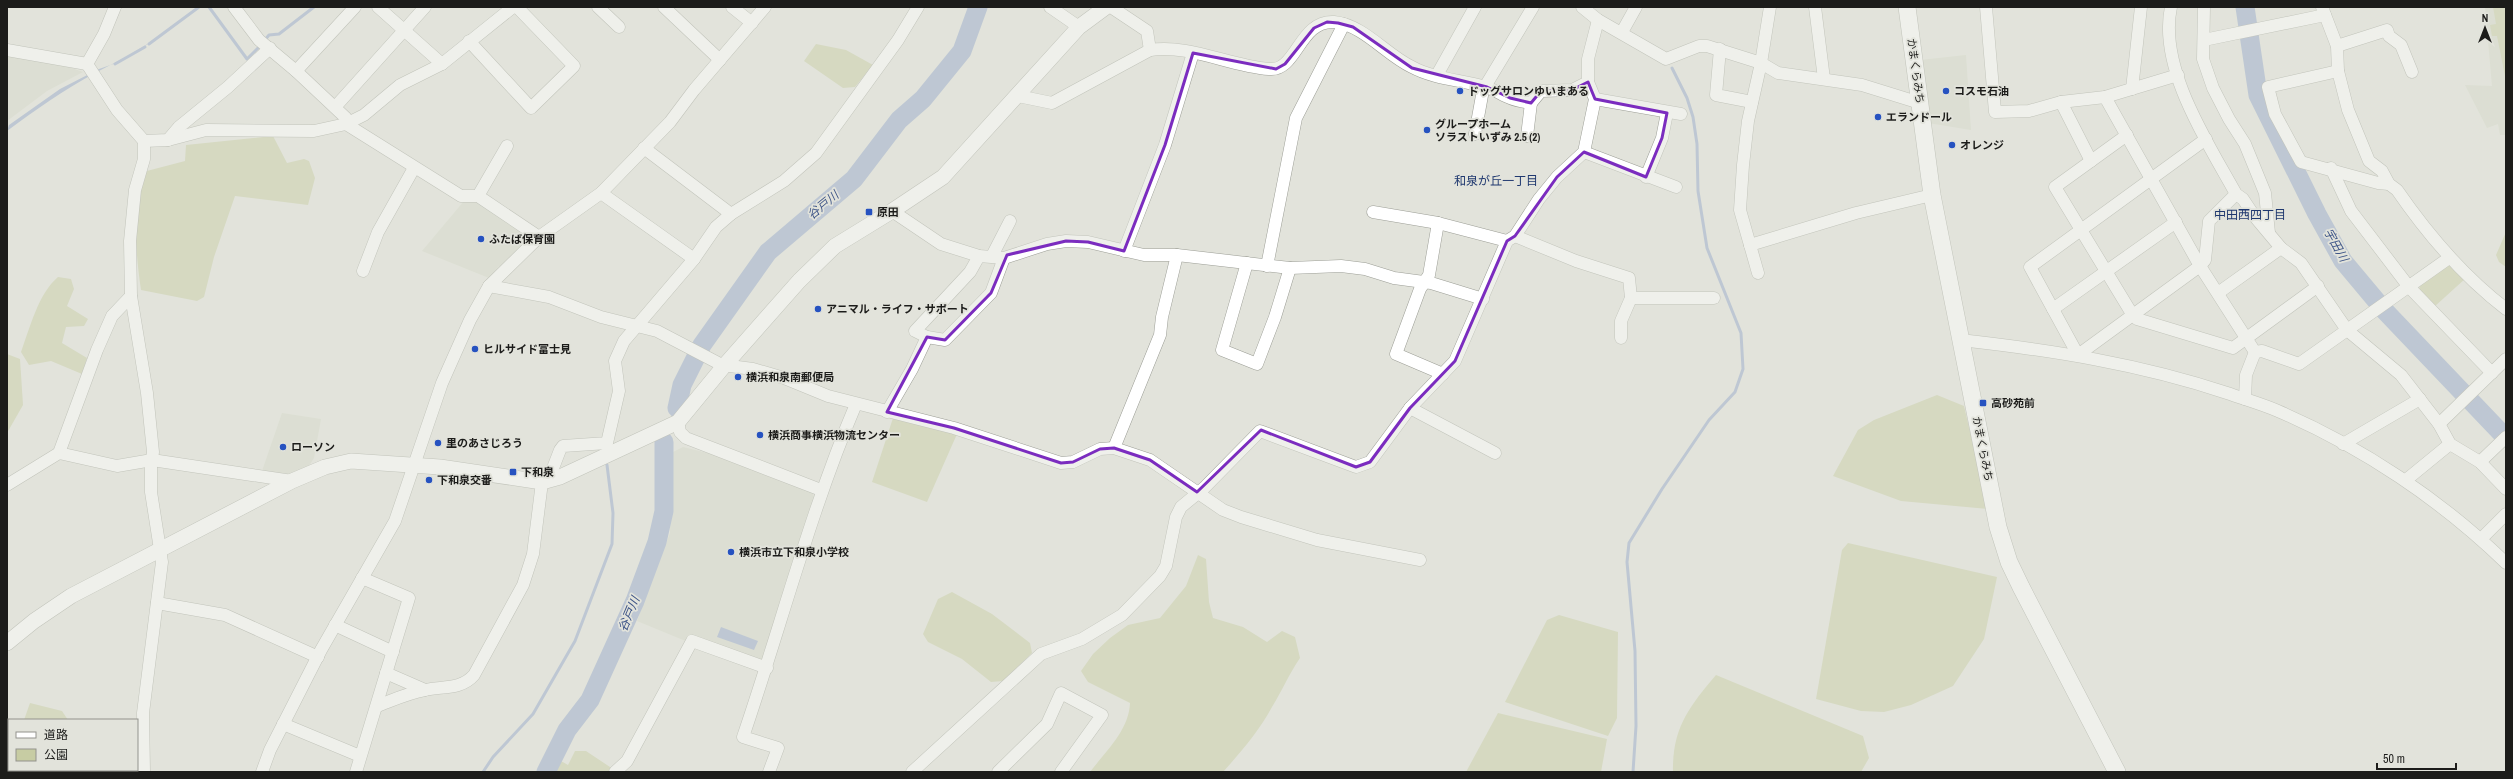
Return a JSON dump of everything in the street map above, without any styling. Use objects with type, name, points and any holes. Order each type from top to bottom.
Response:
[{"type":"main road","name":"かまくらみち","points":[[1907,7],[1932,195],[1998,527],[2009,562],[2117,772]]},
{"type":"street","points":[[89,70],[115,7]]},
{"type":"street","points":[[234,7],[259,40],[336,106],[346,118],[346,124]]},
{"type":"street","points":[[296,71],[354,7]]},
{"type":"street","points":[[378,7],[442,64]]},
{"type":"street","points":[[336,106],[425,7]]},
{"type":"street","points":[[144,141],[168,140],[206,130],[314,131],[346,124],[364,115],[400,85],[442,64],[513,7]]},
{"type":"street","points":[[469,41],[531,108],[574,66],[517,7]]},
{"type":"street","points":[[598,7],[619,27]]},
{"type":"street","points":[[664,7],[720,60]]},
{"type":"street","points":[[732,7],[752,23]]},
{"type":"street","points":[[266,771],[283,724],[318,656],[395,521],[412,465],[442,383],[470,320],[489,286],[539,237],[601,193],[670,122],[765,7]]},
{"type":"street","points":[[377,706],[425,690],[458,686],[470,680],[474,675],[523,585],[529,569],[545,482],[560,450],[563,446],[607,443],[619,391],[615,361],[620,348],[642,327],[694,259],[716,227],[731,214],[784,181],[816,153],[898,40],[918,7]]},
{"type":"street","points":[[1050,7],[1079,27]]},
{"type":"street","points":[[7,643],[34,621],[71,596],[292,481],[325,467],[351,461],[412,465],[440,467],[545,482],[560,477],[678,422],[687,408],[799,281],[835,246],[943,177],[1079,27],[1106,7]]},
{"type":"street","points":[[1112,7],[1147,31],[1150,50]]},
{"type":"street","points":[[1437,75],[1475,7]]},
{"type":"street","points":[[1474,134],[1483,90],[1487,87],[1533,7]]},
{"type":"street","points":[[1582,7],[1598,20],[1622,32],[1666,59],[1699,46],[1720,49],[1761,63],[1778,73],[1862,85],[1920,103]]},
{"type":"street","points":[[1622,32],[1636,7]]},
{"type":"street","points":[[1758,273],[1740,210],[1748,121],[1761,63],[1770,7]]},
{"type":"street","points":[[1815,7],[1824,79]]},
{"type":"street","points":[[1986,7],[1995,112],[2029,111],[2061,102],[2105,97],[2178,74]]},
{"type":"street","points":[[2132,89],[2141,7]]},
{"type":"street","points":[[2171,7],[2168,22],[2168,38],[2188,108],[2236,194],[2243,199],[2281,248],[2301,263],[2347,330],[2400,375],[2439,424],[2450,444],[2480,462],[2506,489]]},
{"type":"street","points":[[2204,7],[2204,59],[2214,88],[2229,119],[2245,144],[2265,193],[2269,233]]},
{"type":"street","points":[[2204,40],[2324,11],[2337,46],[2338,71],[2348,110],[2369,161],[2382,171],[2389,184],[2397,190],[2449,258],[2484,292],[2506,309]]},
{"type":"street","points":[[912,772],[1041,654],[1082,639],[1122,615],[1160,576],[1166,566],[1176,517],[1181,507],[1197,492],[1204,488],[1260,431],[1356,467],[1364,466],[1391,436],[1410,408],[1455,360],[1511,238],[1539,198],[1557,176],[1584,152],[1595,99],[1588,82],[1588,59],[1598,20]]},
{"type":"street","points":[[1018,96],[1052,104],[1150,50],[1177,48],[1245,65],[1276,69],[1285,64],[1314,28],[1327,22],[1344,24],[1353,27],[1412,68],[1487,87],[1510,98],[1531,103]]},
{"type":"street","points":[[1267,266],[1296,118],[1344,24]]},
{"type":"street","points":[[2337,46],[2387,30],[2389,36],[2401,44],[2412,72]]},
{"type":"street","points":[[168,140],[179,127],[228,87],[270,48]]},
{"type":"street","points":[[1720,49],[1716,95],[1752,102]]},
{"type":"street","points":[[7,50],[89,70],[117,110],[144,141],[144,159],[135,190],[131,234],[131,296],[147,393],[154,452],[152,460],[152,492],[162,562],[143,713],[144,772]]},
{"type":"street","points":[[1124,251],[1165,145],[1193,53]]},
{"type":"street","points":[[2338,71],[2268,87],[2276,114],[2301,162],[2331,168],[2378,183],[2389,184]]},
{"type":"street","points":[[1527,136],[1531,103],[1541,91],[1572,90],[1588,82]]},
{"type":"street","points":[[2105,97],[2200,266],[2248,338],[2255,352],[2246,375],[2245,399]]},
{"type":"street","points":[[1595,99],[1667,113],[1681,114]]},
{"type":"street","points":[[2061,102],[2091,161]]},
{"type":"street","points":[[1646,176],[1662,138],[1667,113]]},
{"type":"street","points":[[346,124],[460,196],[478,196],[539,237]]},
{"type":"street","points":[[2127,135],[2055,187],[2105,272],[2136,318],[2233,348],[2318,286]]},
{"type":"street","points":[[2078,355],[2030,267],[2080,229],[2206,139]]},
{"type":"street","points":[[478,196],[507,146]]},
{"type":"street","points":[[644,148],[731,214]]},
{"type":"street","points":[[1584,152],[1676,187]]},
{"type":"street","points":[[363,271],[378,232],[414,168]]},
{"type":"street","points":[[2331,168],[2351,211],[2409,287],[2492,373]]},
{"type":"street","points":[[601,193],[694,259]]},
{"type":"street","points":[[2078,355],[2132,314],[2200,266],[2205,260],[2209,221],[2236,194]]},
{"type":"street","points":[[1750,245],[1856,213],[1932,195]]},
{"type":"street","points":[[892,211],[941,244],[979,256],[998,257],[1047,244],[1066,241],[1088,242],[1144,255],[1177,255],[1290,268],[1341,266],[1365,269],[1394,278],[1426,282],[1483,299]]},
{"type":"street","points":[[1373,212],[1438,223],[1511,238],[1629,278],[1631,298],[1621,321],[1621,338]]},
{"type":"street","points":[[979,256],[970,272],[915,330],[927,337],[945,340],[991,293],[998,257],[1010,221]]},
{"type":"street","points":[[2053,309],[2176,222]]},
{"type":"street","points":[[1438,223],[1426,282],[1420,289],[1396,354],[1443,374]]},
{"type":"street","points":[[2218,293],[2281,248]]},
{"type":"street","points":[[1114,448],[1160,335],[1162,317],[1177,255]]},
{"type":"street","points":[[2255,352],[2262,351],[2299,364],[2449,258]]},
{"type":"street","points":[[1247,263],[1222,350],[1257,364],[1275,317],[1290,268]]},
{"type":"street","points":[[489,286],[549,297],[601,318],[642,327],[724,366],[768,374],[856,404],[954,428],[1061,463],[1073,462],[1100,449],[1114,448],[1150,460],[1223,510],[1317,540],[1420,560]]},
{"type":"street","points":[[7,485],[59,453],[97,350],[112,316],[131,296]]},
{"type":"street","points":[[1631,298],[1714,298]]},
{"type":"street","points":[[887,412],[912,369],[927,337]]},
{"type":"street","points":[[1960,340],[2029,347],[2143,368],[2245,399],[2278,411],[2343,444],[2406,480],[2481,539],[2506,563]]},
{"type":"street","points":[[2439,424],[2506,359]]},
{"type":"street","points":[[2343,444],[2420,399]]},
{"type":"street","points":[[769,772],[778,748],[743,737],[821,490],[856,404]]},
{"type":"street","points":[[1410,408],[1495,453]]},
{"type":"street","points":[[678,422],[680,432],[686,438],[821,490]]},
{"type":"street","points":[[2480,462],[2506,437]]},
{"type":"street","points":[[2406,480],[2450,444]]},
{"type":"street","points":[[59,453],[117,466],[152,460],[292,481]]},
{"type":"street","points":[[2481,539],[2506,514]]},
{"type":"street","points":[[356,772],[409,598],[362,578]]},
{"type":"street","points":[[157,603],[225,615],[318,656]]},
{"type":"street","points":[[335,626],[393,652]]},
{"type":"street","points":[[615,772],[627,761],[692,641],[766,668]]},
{"type":"street","points":[[386,673],[425,690]]},
{"type":"street","points":[[998,772],[1047,724],[1061,693],[1102,715],[1062,772]]},
{"type":"street","points":[[283,724],[360,756]]},
{"type":"highlighted area","points":[[1327,22],[1338,23],[1353,27],[1412,68],[1487,87],[1510,98],[1531,103],[1541,91],[1572,90],[1588,82],[1595,99],[1667,113],[1662,138],[1646,177],[1584,152],[1557,177],[1515,236],[1507,241],[1455,361],[1410,408],[1370,462],[1356,467],[1261,430],[1197,492],[1150,460],[1114,448],[1100,449],[1073,462],[1061,463],[954,428],[887,412],[927,337],[945,340],[991,293],[1007,255],[1066,241],[1088,242],[1124,251],[1165,145],[1193,53],[1276,69],[1285,64],[1314,28]]},
{"type":"shaded area","points":[[2485,7],[2506,7],[2506,135],[2500,135],[2498,124],[2487,128],[2465,85],[2492,86]]},
{"type":"shaded area","points":[[7,55],[52,61],[83,72],[47,91],[7,121]]},
{"type":"shaded area","name":"コスモ石油","points":[[1966,55],[1971,130],[1928,123],[1920,60]]},
{"type":"shaded area","name":"ふたば保育園","points":[[464,201],[480,201],[531,236],[530,242],[501,268],[499,266],[489,278],[422,251]]},
{"type":"shaded area","points":[[282,413],[321,419],[314,458],[307,469],[290,474],[262,471]]},
{"type":"shaded area","name":"横浜市立下和泉小学校","points":[[683,447],[720,456],[812,491],[816,502],[764,662],[688,642],[637,621],[670,533],[671,453]]},
{"type":"green space","points":[[2493,7],[2506,7],[2506,81],[2497,36],[2492,36],[2490,25],[2496,24]]},
{"type":"green space","points":[[816,44],[846,50],[873,65],[855,87],[843,88],[804,61]]},
{"type":"green space","points":[[273,136],[287,163],[304,159],[309,161],[315,178],[308,205],[235,196],[214,257],[204,297],[197,301],[141,290],[137,260],[136,217],[143,172],[185,161],[186,145]]},
{"type":"green space","points":[[2506,232],[2506,267],[2499,262],[2496,255]]},
{"type":"green space","points":[[2447,265],[2453,266],[2466,278],[2434,307],[2419,292],[2420,284]]},
{"type":"green space","points":[[58,277],[71,279],[74,289],[67,306],[88,319],[84,326],[66,327],[62,343],[87,358],[82,374],[51,361],[29,365],[21,352],[35,312],[45,293]]},
{"type":"green space","points":[[7,354],[20,359],[23,405],[7,433]]},
{"type":"green space","points":[[1937,395],[1964,406],[1988,509],[1901,501],[1833,476],[1858,430],[1874,420]]},
{"type":"green space","points":[[893,418],[957,434],[927,502],[872,482]]},
{"type":"green space","points":[[1848,543],[1997,577],[1984,639],[1953,686],[1911,705],[1884,712],[1861,711],[1816,699],[1842,550]]},
{"type":"green space","points":[[1198,555],[1206,559],[1209,602],[1213,618],[1243,627],[1267,642],[1282,631],[1295,637],[1300,658],[1256,733],[1223,772],[1090,772],[1116,740],[1126,722],[1130,703],[1088,682],[1081,671],[1093,654],[1110,638],[1128,625],[1160,618],[1186,586]]},
{"type":"green space","points":[[952,592],[992,614],[1030,643],[1032,653],[1003,681],[991,682],[962,659],[928,642],[923,634],[938,599]]},
{"type":"green space","points":[[1559,615],[1618,632],[1617,718],[1608,736],[1505,702],[1547,620]]},
{"type":"green space","points":[[1716,675],[1863,736],[1869,758],[1861,772],[1673,772],[1673,757],[1679,730],[1690,708]]},
{"type":"green space","points":[[30,703],[62,711],[67,719],[24,719]]},
{"type":"green space","points":[[1498,713],[1607,739],[1601,772],[1466,772]]},
{"type":"green space","points":[[575,751],[586,751],[616,771],[554,772],[551,762],[554,757],[568,765]]},
{"type":"water","points":[[111,65],[61,93],[7,131],[9,125],[60,89],[99,69]]},
{"type":"water","points":[[721,627],[758,641],[754,650],[717,637]]},
{"type":"waterway","points":[[149,44],[199,7]]},
{"type":"waterway","points":[[209,7],[247,59],[260,46]]},
{"type":"waterway","points":[[264,41],[269,35],[279,34],[314,7]]},
{"type":"waterway","name":"谷戸川","points":[[677,408],[682,385],[702,345],[768,252],[854,179],[899,120],[923,99],[962,51],[978,7]]},
{"type":"waterway","name":"宇田川","points":[[2245,7],[2258,95],[2317,214],[2343,261],[2384,310],[2506,438]]},
{"type":"waterway","points":[[115,64],[145,47]]},
{"type":"waterway","points":[[1633,772],[1636,726],[1635,651],[1627,562],[1629,543],[1662,489],[1709,420],[1735,392],[1743,369],[1741,333],[1707,248],[1698,191],[1697,144],[1693,117],[1687,98],[1672,68]]},
{"type":"waterway","name":"谷戸川","points":[[546,772],[567,730],[590,700],[635,601],[657,542],[664,511],[664,442]]},
{"type":"waterway","points":[[483,772],[493,757],[533,714],[575,641],[612,544],[613,513],[607,465]]},
{"type":"place","name":"ドッグサロンゆいまある","points":[[1460,91]]},
{"type":"place","name":"コスモ石油","points":[[1946,91]]},
{"type":"place","name":"エランドール","points":[[1878,117]]},
{"type":"place","name":"グループホーム ソラストいずみ 2.5 (2)","points":[[1427,130]]},
{"type":"place","name":"オレンジ","points":[[1952,145]]},
{"type":"place","name":"原田","points":[[869,212]]},
{"type":"place","name":"ふたば保育園","points":[[481,239]]},
{"type":"place","name":"アニマル・ライフ・サポート","points":[[818,309]]},
{"type":"place","name":"ヒルサイド富士見","points":[[475,349]]},
{"type":"place","name":"横浜和泉南郵便局","points":[[738,377]]},
{"type":"place","name":"高砂苑前","points":[[1983,403]]},
{"type":"place","name":"横浜商事横浜物流センター","points":[[760,435]]},
{"type":"place","name":"里のあさじろう","points":[[438,443]]},
{"type":"place","name":"ローソン","points":[[283,447]]},
{"type":"place","name":"下和泉","points":[[513,472]]},
{"type":"place","name":"下和泉交番","points":[[429,480]]},
{"type":"place","name":"横浜市立下和泉小学校","points":[[731,552]]},
{"type":"district","name":"和泉が丘一丁目","points":[[1496,181]]},
{"type":"district","name":"中田西四丁目","points":[[2250,215]]}]
